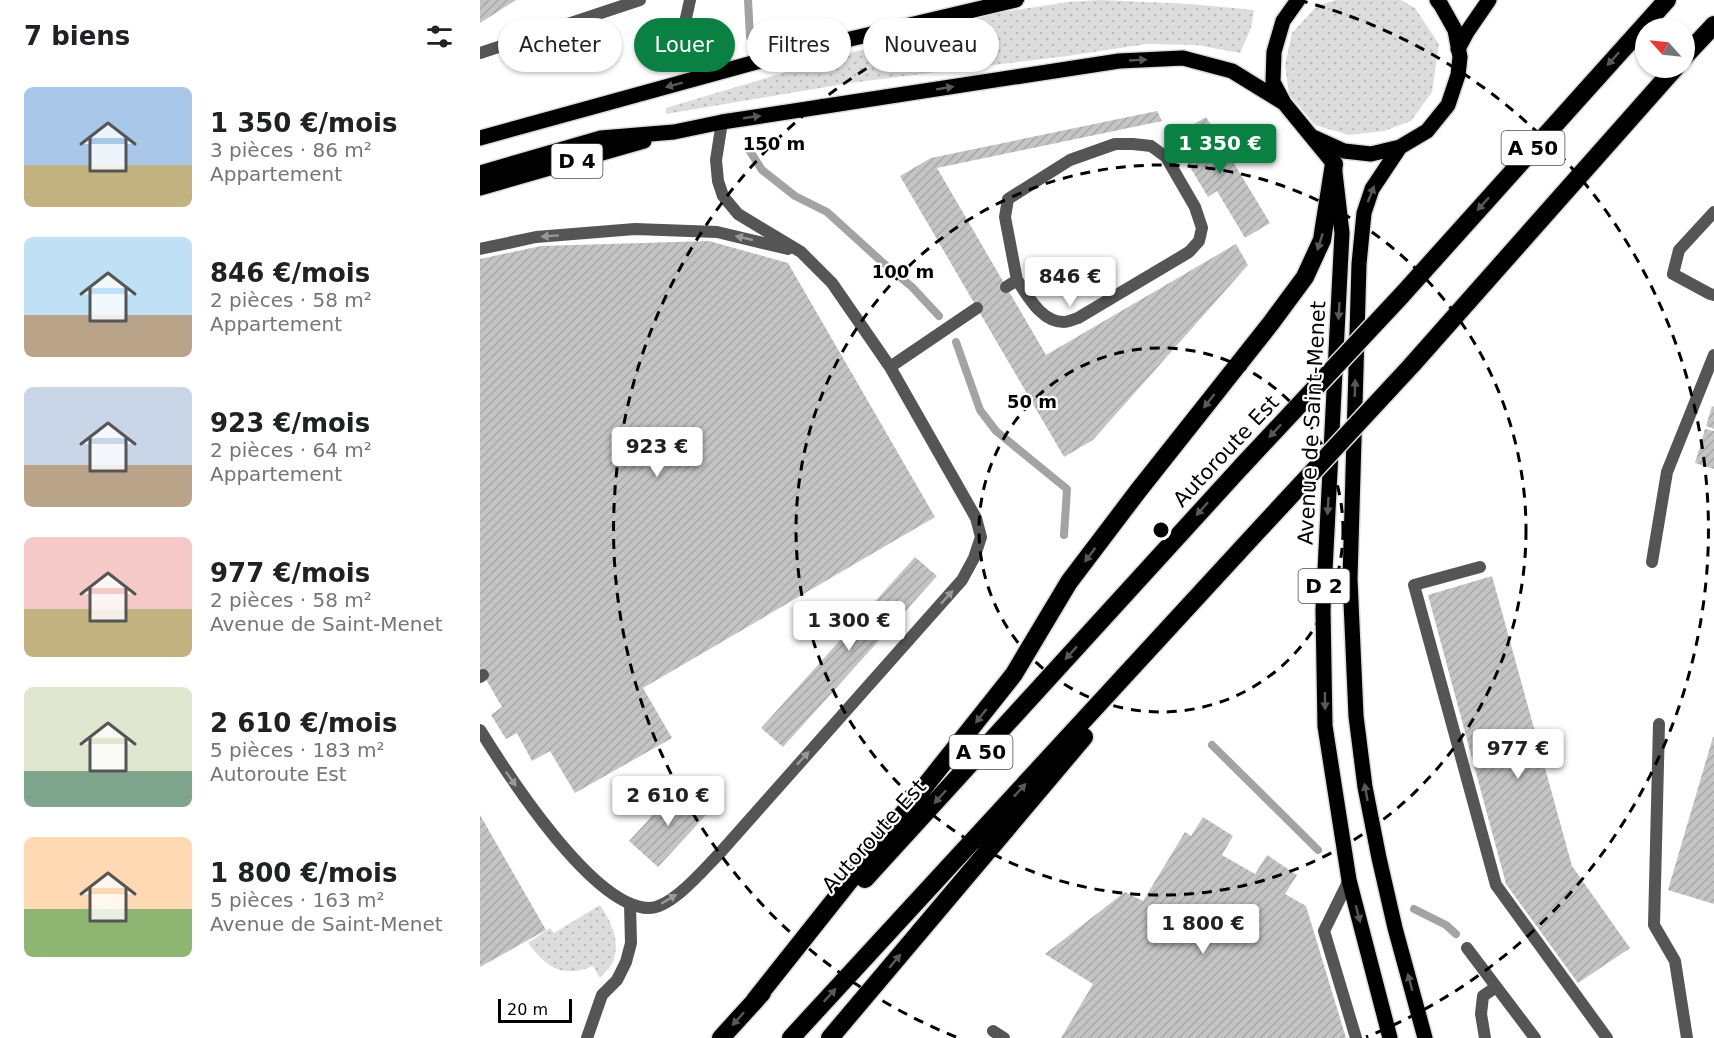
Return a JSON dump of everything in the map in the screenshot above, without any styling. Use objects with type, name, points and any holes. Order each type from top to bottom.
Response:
[{"type":"highway","name":"Autoroute Est","points":[[721,1038],[1242,466],[1401,296],[1666,0]]},
{"type":"highway","points":[[1695,45],[1714,25]]},
{"type":"highway","name":"A 50","points":[[791,1038],[1411,366],[1666,78]]},
{"type":"highway","points":[[755,1000],[1014,674],[1070,582],[1305,277],[1322,240],[1334,164]]},
{"type":"highway","points":[[830,1038],[1255,534]]},
{"type":"main road","name":"D 4","points":[[480,138],[778,56],[971,6],[1016,0]]},
{"type":"main road","points":[[1298,0],[1283,21],[1274,52],[1273,82],[1284,103],[1334,164]]},
{"type":"main road","points":[[1311,136],[1344,151],[1371,154],[1400,147],[1427,131],[1448,105],[1458,75],[1460,57],[1455,30],[1437,0]]},
{"type":"main road","points":[[1458,49],[1489,0]]},
{"type":"main road","name":"D 4","points":[[480,188],[674,132],[722,122],[1119,61],[1183,58],[1232,71],[1284,103]]},
{"type":"main road","name":"D 4","points":[[480,173],[601,138],[674,132]]},
{"type":"main road","name":"Avenue de Saint-Menet","points":[[1400,147],[1372,189],[1364,213],[1359,264],[1350,579],[1356,716],[1365,787],[1395,928],[1425,1038]]},
{"type":"main road","name":"Avenue de Saint-Menet","points":[[1334,164],[1342,233],[1323,622],[1325,726],[1349,880],[1390,1038]]},
{"type":"lane","points":[[480,53],[640,0]]},
{"type":"lane","points":[[690,0],[684,27],[710,75]]},
{"type":"lane","points":[[480,730],[510,778],[550,831],[589,875],[609,892],[630,904],[649,908],[669,902],[719,854],[962,580],[974,558],[981,537],[976,518],[890,367],[832,283],[801,252],[738,214],[723,196],[718,181],[716,160],[722,122]]},
{"type":"lane","points":[[1115,144],[1151,146],[1166,157],[1195,207],[1202,228],[1199,241],[1189,252],[1078,318],[1064,322],[1050,318],[1035,307],[1012,284],[1005,217],[1008,199],[1070,160],[1115,144]]},
{"type":"lane","points":[[1714,212],[1679,250],[1673,274],[1714,295]]},
{"type":"lane","points":[[480,249],[536,237],[635,230],[717,232],[801,252]]},
{"type":"lane","points":[[890,367],[977,308]]},
{"type":"lane","points":[[1652,562],[1667,472],[1714,355]]},
{"type":"lane","points":[[1480,567],[1414,585],[1496,885],[1607,1038]]},
{"type":"lane","points":[[1659,724],[1654,925],[1675,961],[1687,1038]]},
{"type":"lane","points":[[1349,880],[1324,931],[1356,1038]]},
{"type":"lane","points":[[587,1038],[602,995],[617,980],[626,962],[631,943],[630,904]]},
{"type":"lane","points":[[1467,948],[1535,1038]]},
{"type":"lane","points":[[1485,1038],[1481,1014],[1483,996],[1496,987]]},
{"type":"lane","points":[[993,1031],[1004,1038]]},
{"type":"shaded area","points":[[1101,0],[1191,4],[1254,10],[1251,28],[1240,53],[1197,45],[1147,44],[999,64],[999,18],[979,18],[1068,2]]},
{"type":"shaded area","points":[[1336,0],[1401,0],[1415,8],[1439,44],[1432,92],[1411,121],[1384,131],[1349,135],[1315,125],[1289,94],[1285,65],[1292,33],[1317,6]]},
{"type":"shaded area","points":[[863,50],[863,72],[938,72],[850,83],[666,114],[666,108],[786,72],[851,72],[851,53]]},
{"type":"shaded area","points":[[600,905],[615,937],[616,951],[613,961],[600,978],[593,966],[573,971],[556,968],[542,959],[528,943],[550,928],[554,933]]},
{"type":"building","points":[[480,0],[516,0],[480,23]]},
{"type":"building","points":[[1157,111],[1162,121],[937,168],[1046,355],[1236,244],[1248,265],[1093,440],[1064,457],[900,176],[931,158]]},
{"type":"building","points":[[1206,117],[1270,223],[1245,238],[1217,191],[1208,197],[1172,137]]},
{"type":"building","points":[[709,241],[788,263],[935,517],[643,688],[672,738],[575,793],[550,751],[532,761],[517,733],[506,739],[491,715],[502,707],[480,669],[480,259],[541,246]]},
{"type":"building","points":[[1712,406],[1714,407],[1714,429],[1706,426]]},
{"type":"building","points":[[1705,429],[1714,431],[1714,469],[1695,463]]},
{"type":"building","points":[[915,557],[937,576],[783,747],[761,728]]},
{"type":"building","points":[[1492,576],[1572,866],[1630,948],[1578,983],[1506,884],[1428,595]]},
{"type":"building","points":[[1714,737],[1714,904],[1668,890]]},
{"type":"building","points":[[679,787],[708,813],[658,867],[629,841]]},
{"type":"building","points":[[480,815],[546,930],[480,967]]},
{"type":"building","points":[[1203,817],[1233,836],[1222,855],[1255,874],[1267,855],[1297,875],[1285,894],[1306,906],[1346,1038],[1061,1038],[1093,984],[1045,954],[1125,892],[1143,901],[1185,832],[1191,836]]},
{"type":"waterway","points":[[748,0],[749,18]]},
{"type":"waterway","points":[[748,148],[762,170],[795,196],[827,212],[912,287],[939,316]]},
{"type":"waterway","points":[[956,342],[980,410],[996,431],[1067,489],[1064,535]]},
{"type":"waterway","points":[[1212,745],[1318,850]]},
{"type":"waterway","points":[[1414,909],[1446,925],[1456,934]]}]
